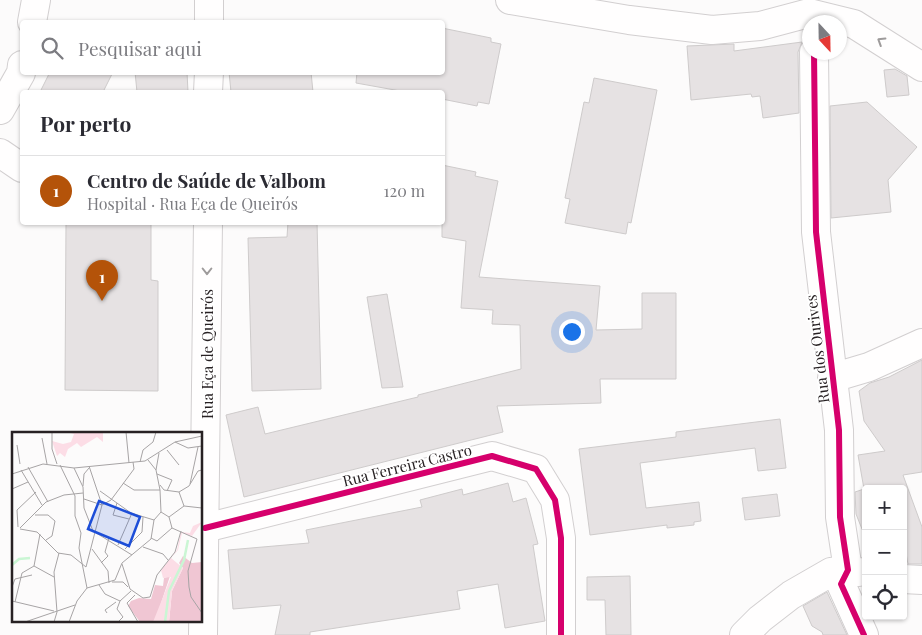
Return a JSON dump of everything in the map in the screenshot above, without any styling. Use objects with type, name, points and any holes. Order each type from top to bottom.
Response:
[{"type":"street","points":[[32,20],[36,0]]},
{"type":"street","points":[[209,0],[209,20]]},
{"type":"street","points":[[510,0],[629,20],[712,30],[760,26],[808,12],[854,24],[922,67]]},
{"type":"street","name":"Rua dos Ourives","points":[[814,60],[816,232],[839,430],[840,517],[857,572],[841,584],[864,635]]},
{"type":"street","points":[[0,110],[20,73]]},
{"type":"street","points":[[208,90],[209,75]]},
{"type":"street","points":[[0,153],[20,167]]},
{"type":"street","name":"Rua Eça de Queirós","points":[[203,635],[208,225]]},
{"type":"street","points":[[832,378],[869,367],[922,343]]},
{"type":"street","name":"Rua Ferreira Castro","points":[[205,528],[492,456],[536,469],[555,500],[561,538],[561,635]]},
{"type":"street","points":[[744,635],[760,619],[790,595],[830,572],[857,572]]},
{"type":"street","points":[[907,579],[922,580]]},
{"type":"building","points":[[445,29],[491,38],[491,42],[501,44],[489,104],[478,102],[477,106],[445,100],[445,90],[395,90],[356,83],[357,75],[445,75]]},
{"type":"building","points":[[802,42],[798,52],[799,113],[763,118],[760,96],[752,97],[751,94],[691,100],[687,46],[734,44],[734,51]]},
{"type":"building","points":[[895,69],[907,76],[909,95],[887,97],[884,70]]},
{"type":"building","points":[[48,75],[112,75],[104,90],[41,90]]},
{"type":"building","points":[[135,75],[187,75],[188,90],[137,90]]},
{"type":"building","points":[[229,75],[311,75],[313,90],[231,90]]},
{"type":"building","points":[[594,78],[657,90],[631,223],[628,222],[626,234],[565,223],[570,199],[565,198],[584,102],[589,103]]},
{"type":"building","points":[[867,102],[917,147],[888,180],[891,212],[831,218],[830,106]]},
{"type":"building","points":[[445,166],[476,172],[475,176],[498,181],[479,277],[600,286],[596,330],[642,329],[642,293],[676,293],[676,379],[600,379],[601,403],[497,406],[503,432],[244,497],[226,415],[258,407],[265,434],[418,397],[418,395],[521,369],[520,325],[492,324],[493,310],[461,308],[466,241],[442,237],[442,225],[445,225]]},
{"type":"building","points":[[66,225],[151,225],[151,280],[158,281],[158,391],[65,390]]},
{"type":"building","points":[[288,225],[317,225],[321,389],[252,391],[248,238],[287,237]]},
{"type":"building","points":[[387,294],[403,387],[382,388],[367,297]]},
{"type":"building","points":[[922,360],[922,472],[903,475],[907,485],[863,485],[858,455],[885,451],[864,421],[859,391],[870,383],[889,377]]},
{"type":"building","points":[[780,419],[786,468],[758,471],[755,448],[640,463],[646,508],[699,502],[701,521],[694,522],[694,525],[667,528],[667,525],[590,535],[579,449],[676,437],[676,432]]},
{"type":"building","points":[[508,483],[513,502],[526,498],[538,544],[533,545],[545,621],[505,628],[498,584],[457,591],[460,609],[310,632],[310,635],[275,635],[281,605],[233,609],[228,550],[309,543],[306,530],[422,507],[420,500],[462,489],[463,495]]},
{"type":"building","points":[[907,486],[922,527],[922,564],[908,564]]},
{"type":"building","points":[[862,490],[862,529],[856,514],[855,492]]},
{"type":"building","points":[[777,494],[780,516],[745,520],[742,498]]},
{"type":"building","points":[[630,576],[631,635],[606,635],[605,600],[587,600],[587,577]]},
{"type":"building","points":[[827,592],[847,635],[823,635],[822,632],[812,626],[803,606]]},
{"type":"cycle path","points":[[814,60],[816,232],[839,430],[840,517],[848,570],[841,584],[864,635]]},
{"type":"cycle path","points":[[205,528],[492,456],[536,469],[555,500],[561,538],[561,635]]},
{"type":"place","name":"Centro de Saúde de Valbom","points":[[102,301]]}]
